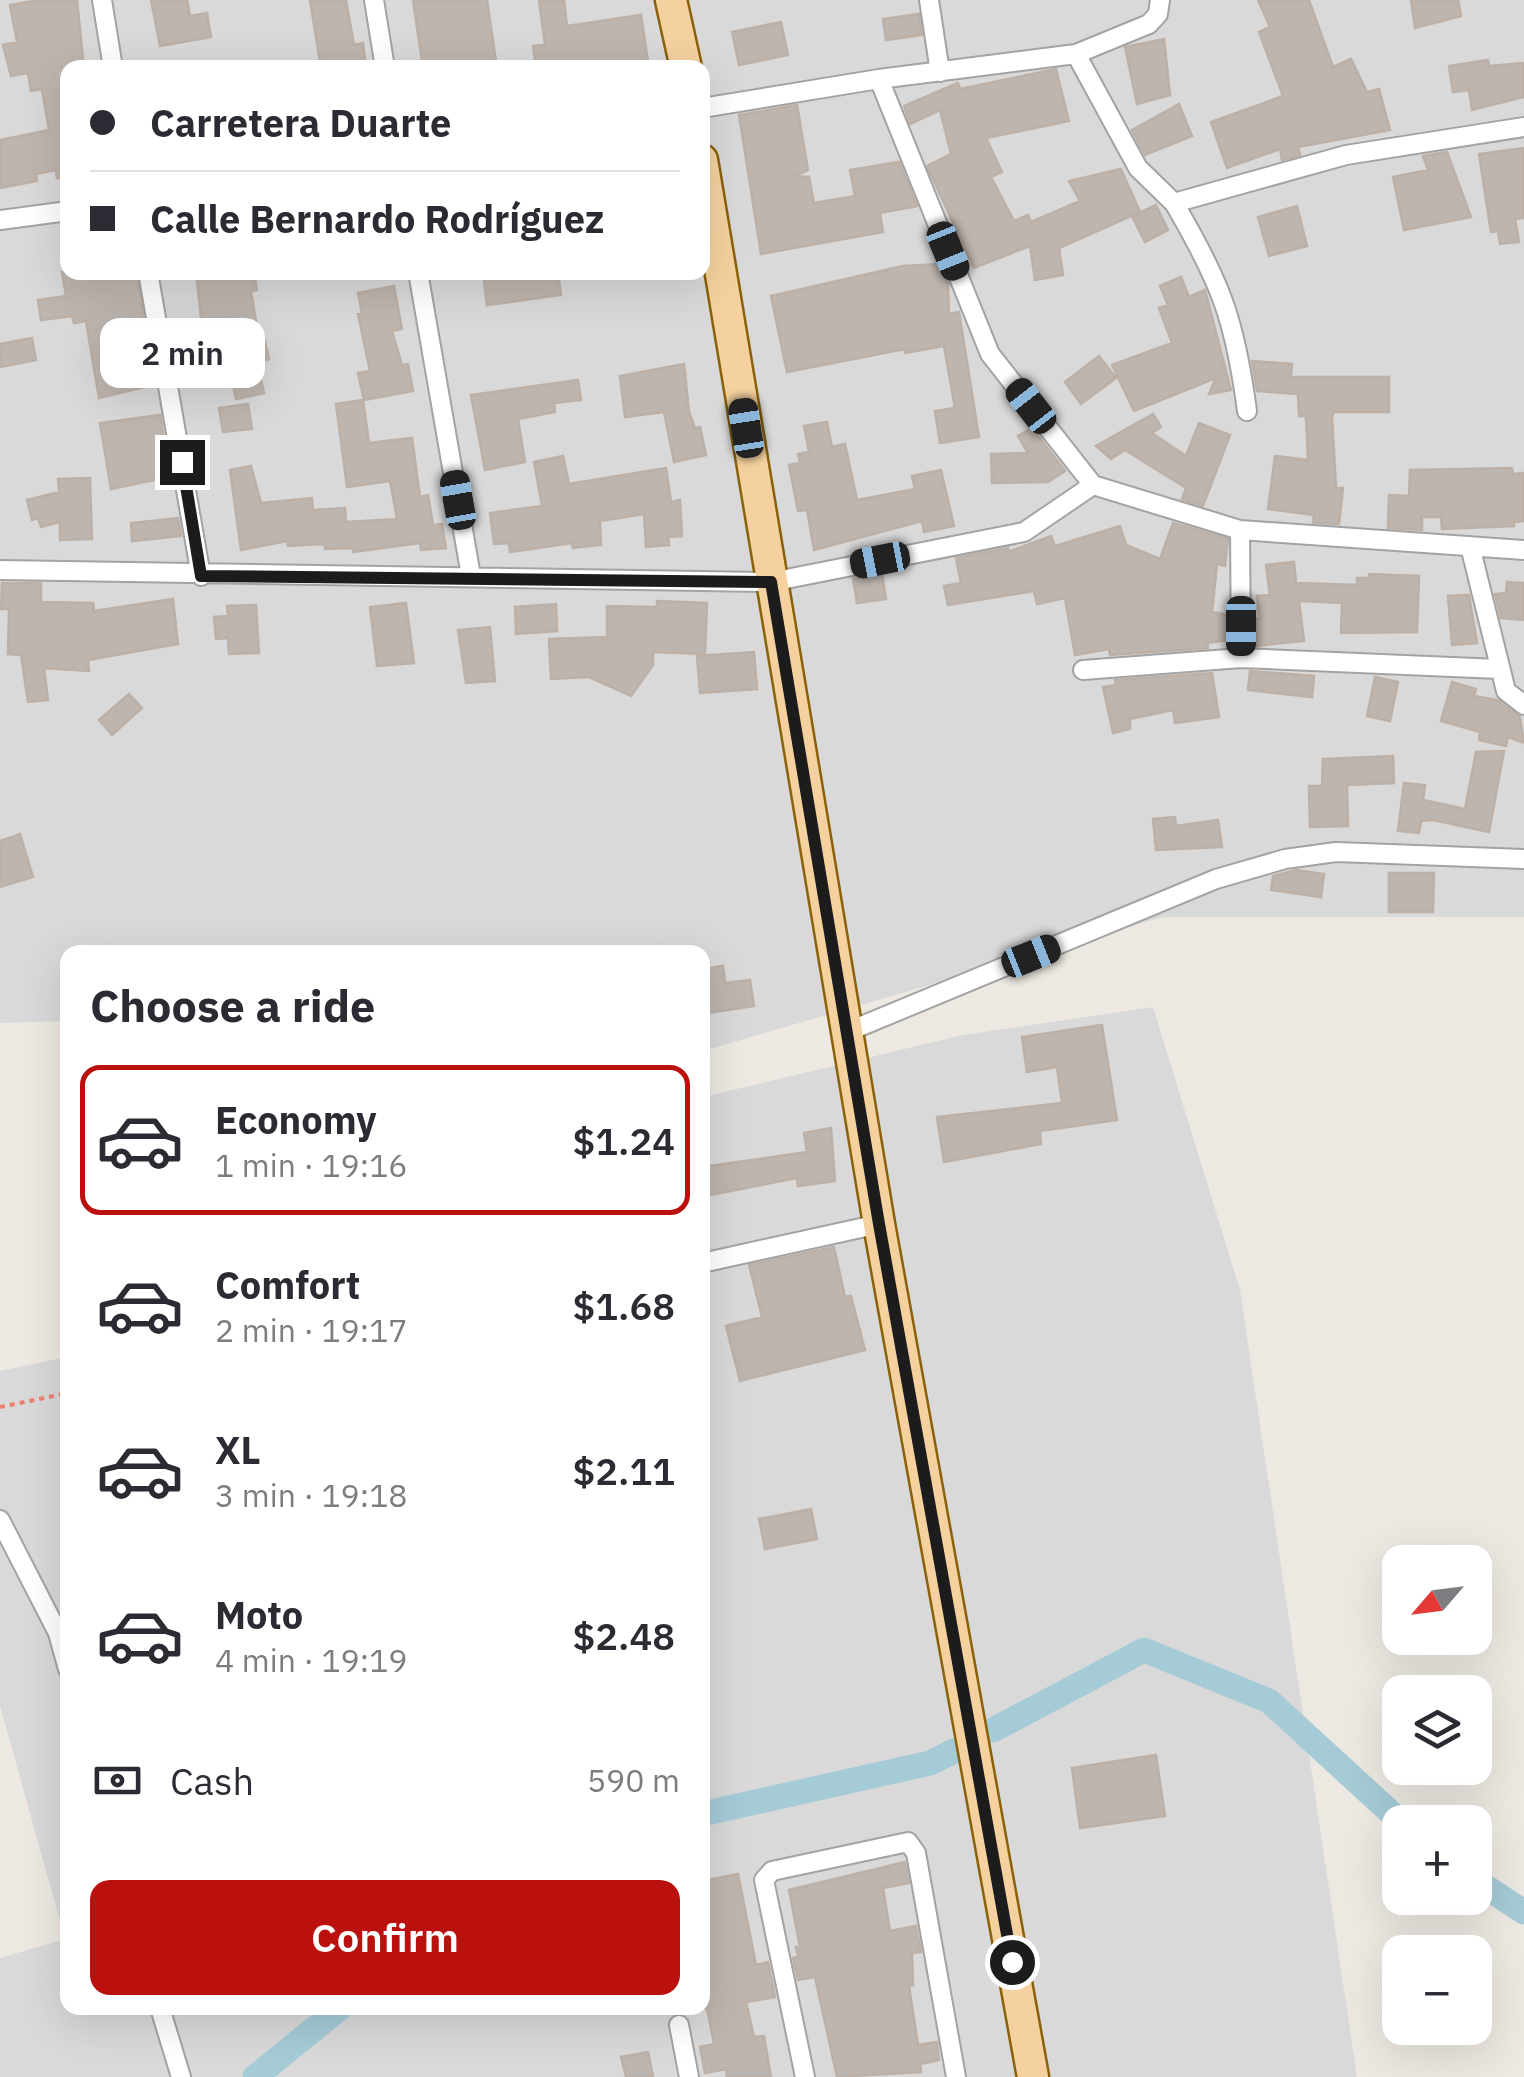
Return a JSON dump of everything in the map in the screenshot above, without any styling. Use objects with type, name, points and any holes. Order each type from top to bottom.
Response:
[{"type":"main road","points":[[672,0],[684,60]]},
{"type":"main road","points":[[710,209],[879,1224],[1032,2077]]},
{"type":"street","points":[[102,0],[112,60]]},
{"type":"street","points":[[374,0],[383,60]]},
{"type":"street","points":[[929,0],[940,72]]},
{"type":"street","points":[[710,107],[879,78],[1076,54],[1149,24],[1158,14],[1160,0]]},
{"type":"street","points":[[1076,54],[1138,168],[1174,204],[1216,274],[1237,337],[1247,411]]},
{"type":"street","points":[[879,78],[990,354],[1093,485],[1240,530],[1524,550]]},
{"type":"street","points":[[1174,204],[1346,155],[1524,127]]},
{"type":"street","points":[[0,220],[60,212]]},
{"type":"street","points":[[149,280],[201,576]]},
{"type":"street","points":[[419,280],[470,576]]},
{"type":"street","points":[[0,570],[771,582],[1024,532],[1093,485]]},
{"type":"street","points":[[1240,530],[1241,658]]},
{"type":"street","points":[[1470,546],[1506,691],[1524,705]]},
{"type":"street","points":[[1083,670],[1241,658],[1499,669]]},
{"type":"street","points":[[847,1032],[1216,879],[1285,860],[1336,852],[1524,859]]},
{"type":"street","points":[[710,1261],[879,1224]]},
{"type":"street","points":[[0,1520],[60,1640]]},
{"type":"street","points":[[805,2077],[764,1880],[772,1870],[908,1842],[916,1853],[956,2077]]},
{"type":"street","points":[[162,2015],[181,2077]]},
{"type":"street","points":[[679,2026],[690,2077]]},
{"type":"path","points":[[0,1407],[60,1396]]},
{"type":"shaded area","points":[[0,0],[1524,0],[1524,917],[1163,917],[710,1049],[710,945],[60,945],[60,1021],[0,1023]]},
{"type":"shaded area","points":[[1153,1007],[1240,1290],[1357,2077],[0,2077],[0,1958],[60,1940],[60,2015],[710,2015],[710,1095],[963,1035]]},
{"type":"shaded area","points":[[60,1358],[60,1921],[0,1706],[0,1371]]},
{"type":"building","points":[[77,0],[83,60],[60,60],[60,178],[56,170],[36,174],[37,181],[0,188],[0,140],[49,130],[42,89],[31,91],[28,73],[11,76],[3,45],[17,42],[10,5]]},
{"type":"building","points":[[151,0],[187,0],[190,16],[207,13],[211,37],[160,46]]},
{"type":"building","points":[[310,0],[346,0],[354,45],[363,43],[365,60],[320,60]]},
{"type":"building","points":[[413,0],[487,0],[496,60],[422,60]]},
{"type":"building","points":[[539,0],[564,0],[567,26],[641,15],[648,60],[535,60],[533,46],[545,45]]},
{"type":"building","points":[[1258,0],[1309,0],[1333,67],[1351,59],[1367,92],[1379,89],[1390,130],[1298,147],[1300,155],[1282,160],[1280,149],[1227,168],[1211,122],[1283,96],[1259,32],[1270,27]]},
{"type":"building","points":[[1411,0],[1458,0],[1461,16],[1415,28]]},
{"type":"building","points":[[919,14],[922,35],[886,40],[883,19]]},
{"type":"building","points":[[781,22],[788,55],[739,65],[732,32]]},
{"type":"building","points":[[1164,39],[1170,95],[1137,104],[1125,47]]},
{"type":"building","points":[[1488,60],[1489,66],[1524,63],[1524,97],[1472,110],[1469,90],[1453,92],[1449,66]]},
{"type":"building","points":[[1056,69],[1069,121],[986,138],[1002,172],[991,177],[1014,221],[1028,215],[1031,222],[1080,201],[1069,181],[1121,169],[1140,212],[1059,248],[1063,275],[1035,280],[1030,246],[974,268],[927,166],[951,154],[940,110],[910,124],[904,106],[958,83],[960,89]]},
{"type":"building","points":[[1179,104],[1192,136],[1145,155],[1132,130]]},
{"type":"building","points":[[797,105],[808,170],[795,176],[809,177],[814,203],[855,196],[850,170],[899,162],[917,206],[880,213],[883,232],[761,254],[739,115]]},
{"type":"building","points":[[1524,148],[1524,218],[1515,219],[1519,242],[1500,244],[1498,231],[1491,232],[1479,154]]},
{"type":"building","points":[[1447,152],[1471,217],[1404,230],[1393,177],[1428,170],[1423,156]]},
{"type":"building","points":[[1156,205],[1168,230],[1145,242],[1132,216]]},
{"type":"building","points":[[1297,206],[1307,246],[1269,256],[1258,217]]},
{"type":"building","points":[[940,264],[948,283],[949,314],[959,312],[979,437],[940,443],[935,411],[955,408],[944,346],[905,353],[905,349],[787,372],[771,296],[903,266]]},
{"type":"building","points":[[1181,277],[1189,297],[1205,290],[1231,390],[1209,394],[1216,378],[1134,411],[1112,365],[1172,343],[1159,308],[1168,305],[1160,286]]},
{"type":"building","points":[[63,280],[137,280],[148,343],[138,344],[145,387],[99,398],[86,321],[74,323],[72,316],[41,320],[38,300],[66,296]]},
{"type":"building","points":[[197,280],[255,280],[257,290],[251,291],[259,339],[264,338],[269,359],[257,362],[264,393],[236,399],[229,368],[217,371],[211,346],[200,348],[195,328],[202,326]]},
{"type":"building","points":[[484,280],[559,280],[561,295],[487,305]]},
{"type":"building","points":[[394,286],[402,329],[392,331],[402,365],[408,364],[413,391],[364,400],[358,373],[370,371],[358,314],[362,313],[358,293]]},
{"type":"building","points":[[32,338],[36,360],[0,367],[0,344]]},
{"type":"building","points":[[1099,356],[1116,378],[1081,404],[1065,382]]},
{"type":"building","points":[[1252,361],[1292,364],[1291,377],[1389,377],[1389,412],[1334,412],[1332,416],[1336,488],[1343,488],[1339,524],[1313,523],[1314,515],[1268,509],[1275,456],[1308,460],[1306,416],[1299,416],[1298,394],[1257,391]]},
{"type":"building","points":[[684,364],[689,412],[695,428],[700,427],[706,455],[674,462],[664,412],[625,417],[620,376]]},
{"type":"building","points":[[578,380],[581,400],[554,403],[555,412],[518,419],[525,462],[485,470],[471,395]]},
{"type":"building","points":[[363,400],[369,443],[412,438],[420,497],[428,495],[433,525],[442,524],[446,548],[421,550],[420,543],[353,552],[353,548],[325,549],[325,544],[288,546],[287,541],[241,550],[230,470],[251,466],[261,503],[312,498],[313,510],[345,508],[346,522],[397,519],[390,481],[347,487],[336,404]]},
{"type":"building","points":[[248,404],[252,429],[223,432],[219,408]]},
{"type":"building","points":[[1153,414],[1161,427],[1152,433],[1186,456],[1199,423],[1230,435],[1203,506],[1182,499],[1186,488],[1125,450],[1111,459],[1096,446]]},
{"type":"building","points":[[160,415],[164,439],[156,440],[164,478],[111,489],[100,423]]},
{"type":"building","points":[[827,422],[832,447],[845,444],[857,500],[915,489],[912,476],[941,470],[954,526],[924,532],[922,521],[814,550],[807,510],[798,511],[789,465],[800,463],[798,454],[809,452],[804,426]]},
{"type":"building","points":[[1032,428],[1065,471],[1048,482],[992,483],[991,454],[1028,453],[1018,436]]},
{"type":"building","points":[[563,456],[569,484],[666,468],[671,502],[680,500],[682,536],[668,537],[669,545],[646,547],[644,514],[600,521],[601,545],[573,548],[572,543],[510,552],[509,543],[494,544],[490,513],[542,506],[534,462]]},
{"type":"building","points":[[1512,468],[1513,474],[1524,473],[1524,521],[1514,522],[1514,526],[1442,529],[1441,517],[1422,517],[1422,530],[1388,528],[1389,495],[1409,496],[1410,470]]},
{"type":"building","points":[[90,478],[92,539],[60,540],[60,522],[41,527],[38,518],[32,520],[27,500],[59,492],[58,479]]},
{"type":"building","points":[[178,518],[181,536],[132,541],[131,523]]},
{"type":"building","points":[[1173,523],[1228,539],[1225,566],[1217,564],[1212,612],[1228,615],[1228,640],[1207,643],[1208,648],[1110,655],[1109,649],[1075,655],[1065,598],[1037,604],[1034,591],[948,605],[944,586],[961,583],[956,558],[1008,548],[1008,552],[1051,536],[1055,546],[1120,526],[1126,545],[1160,559]]},
{"type":"building","points":[[1294,562],[1296,583],[1357,585],[1357,578],[1369,578],[1369,574],[1419,576],[1417,632],[1341,633],[1342,603],[1299,601],[1304,641],[1253,646],[1253,618],[1260,619],[1257,596],[1270,595],[1266,565]]},
{"type":"building","points":[[882,574],[886,599],[857,603],[853,579]]},
{"type":"building","points":[[1507,582],[1524,583],[1524,620],[1501,618],[1495,594],[1506,593]]},
{"type":"building","points":[[2,583],[41,583],[41,602],[93,603],[94,611],[173,599],[178,644],[88,660],[89,671],[44,668],[48,700],[28,702],[21,655],[8,654],[9,609],[1,609]]},
{"type":"building","points":[[1469,595],[1477,643],[1452,645],[1448,596]]},
{"type":"building","points":[[657,601],[707,603],[705,654],[653,652],[653,665],[631,696],[589,677],[551,679],[549,639],[607,637],[607,606],[657,607]]},
{"type":"building","points":[[406,603],[414,663],[377,666],[370,607]]},
{"type":"building","points":[[556,604],[557,631],[516,634],[515,607]]},
{"type":"building","points":[[256,605],[259,653],[229,654],[228,638],[216,639],[214,617],[228,616],[227,606]]},
{"type":"building","points":[[490,627],[495,681],[466,683],[458,630]]},
{"type":"building","points":[[754,652],[757,689],[700,693],[697,656]]},
{"type":"building","points":[[1250,671],[1314,676],[1312,697],[1248,690]]},
{"type":"building","points":[[1212,673],[1219,717],[1175,723],[1173,710],[1130,719],[1130,729],[1113,733],[1103,687],[1116,685],[1115,680]]},
{"type":"building","points":[[1375,677],[1398,682],[1390,721],[1367,716]]},
{"type":"building","points":[[1452,682],[1476,689],[1474,696],[1497,700],[1520,717],[1524,743],[1508,737],[1506,746],[1479,740],[1480,732],[1441,721]]},
{"type":"building","points":[[129,694],[142,708],[112,735],[99,720]]},
{"type":"building","points":[[1504,751],[1489,832],[1433,820],[1421,821],[1419,833],[1398,831],[1404,783],[1425,785],[1423,800],[1465,809],[1476,752]]},
{"type":"building","points":[[1393,756],[1394,783],[1347,785],[1348,826],[1310,827],[1309,786],[1322,786],[1323,759]]},
{"type":"building","points":[[1175,817],[1176,826],[1218,820],[1222,847],[1156,850],[1153,819]]},
{"type":"building","points":[[20,834],[33,877],[0,887],[0,841]]},
{"type":"building","points":[[1296,870],[1324,874],[1321,897],[1271,890],[1273,876]]},
{"type":"building","points":[[1389,873],[1434,873],[1433,912],[1389,912]]},
{"type":"building","points":[[723,966],[725,983],[750,980],[754,1006],[710,1013],[710,968]]},
{"type":"building","points":[[1102,1025],[1117,1120],[1040,1131],[1041,1144],[944,1162],[937,1117],[1062,1103],[1057,1067],[1027,1072],[1022,1037]]},
{"type":"building","points":[[831,1128],[835,1181],[798,1186],[797,1178],[710,1195],[710,1166],[807,1152],[804,1133]]},
{"type":"building","points":[[834,1247],[845,1297],[851,1296],[865,1350],[740,1381],[726,1326],[762,1317],[749,1265]]},
{"type":"building","points":[[811,1509],[817,1539],[765,1549],[759,1519]]},
{"type":"building","points":[[1156,1755],[1165,1816],[1080,1828],[1072,1768]]},
{"type":"building","points":[[905,1862],[909,1883],[883,1888],[890,1931],[916,1926],[921,1952],[912,1953],[913,1985],[909,1986],[918,2045],[937,2042],[939,2060],[920,2064],[921,2072],[837,2077],[815,1977],[798,1980],[793,1958],[798,1956],[796,1947],[800,1947],[789,1890]]},
{"type":"building","points":[[738,1874],[756,1965],[768,1962],[775,1997],[746,2002],[754,2037],[764,2036],[771,2077],[727,2077],[726,2069],[705,2073],[700,2047],[714,2044],[708,2015],[710,1879]]},
{"type":"building","points":[[648,2052],[653,2077],[626,2077],[621,2057]]},
{"type":"waterway","points":[[993,1730],[1144,1650],[1269,1701],[1382,1805]]},
{"type":"waterway","points":[[710,1812],[930,1763],[954,1751]]},
{"type":"waterway","points":[[1492,1891],[1524,1912]]},
{"type":"waterway","points":[[255,2077],[331,2015]]},
{"type":"route","points":[[182,462],[201,576],[771,582],[879,1224],[1012,1962]]}]
